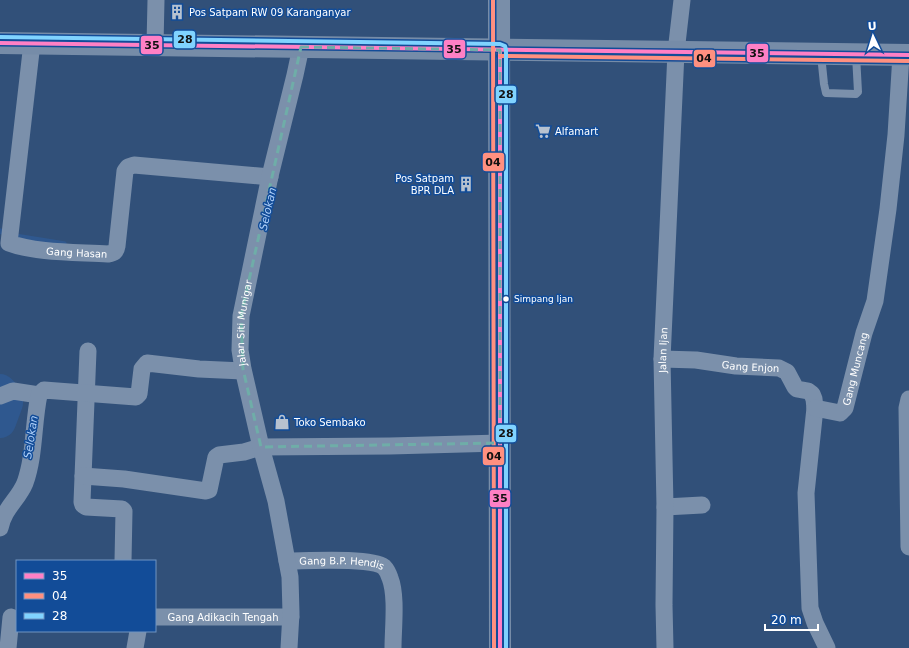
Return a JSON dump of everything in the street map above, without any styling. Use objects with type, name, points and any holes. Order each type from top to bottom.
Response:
[{"type":"main road","points":[[499,0],[500,648]]},
{"type":"main road","points":[[0,43],[905,55]]},
{"type":"street","points":[[155,45],[156,0]]},
{"type":"street","name":"Jalan Ijan","points":[[665,648],[665,507],[662,359],[676,52],[682,0]]},
{"type":"street","name":"Gang Hasan","points":[[32,43],[7,238],[18,246],[34,249],[108,254],[114,253],[117,246],[125,171],[128,167],[134,165],[270,176]]},
{"type":"street","name":"Jalan Siti Munigar","points":[[289,648],[291,617],[290,577],[276,502],[261,447],[240,350],[241,316],[270,176],[301,47]]},
{"type":"street","name":"Gang Muncang","points":[[815,408],[840,413],[845,408],[864,333],[874,301],[888,209],[902,137],[905,55]]},
{"type":"street","points":[[88,351],[83,505],[86,507],[117,508],[124,511],[123,560]]},
{"type":"street","name":"Gang Enjon","points":[[662,359],[696,360],[736,366],[779,368],[787,372],[797,389],[808,391],[812,394],[815,408]]},
{"type":"street","points":[[3,395],[13,391],[41,393],[87,393],[136,397],[139,394],[142,369],[147,363],[199,369],[243,368]]},
{"type":"street","points":[[0,528],[6,511],[20,493],[28,474],[41,393]]},
{"type":"street","points":[[909,399],[907,414],[909,547]]},
{"type":"street","points":[[815,408],[806,493],[810,608],[815,623],[827,648]]},
{"type":"street","points":[[83,476],[209,490],[216,457],[219,455],[244,452],[261,447],[500,443]]},
{"type":"street","points":[[665,507],[702,505]]},
{"type":"street","name":"Gang B.P. Hendis","points":[[287,561],[372,562],[384,568],[390,577],[393,593],[393,648]]},
{"type":"street","points":[[8,648],[9,617]]},
{"type":"street","name":"Gang Adikacih Tengah","points":[[156,617],[291,617]]},
{"type":"street","points":[[135,648],[138,632]]},
{"type":"lane","points":[[821,54],[826,93],[856,94],[858,92],[856,54]]},
{"type":"highlighted area","points":[[301,47],[500,50],[500,443],[261,447],[243,369],[241,316]]},
{"type":"waterway","points":[[0,231],[14,236],[64,244]]},
{"type":"waterway","points":[[0,390],[7,397],[7,403],[0,422]]},
{"type":"transit line","name":"04","points":[[493,0],[494,648]]},
{"type":"transit line","name":"28","points":[[0,37],[500,44],[505,46],[506,648]]},
{"type":"transit line","name":"35","points":[[0,43],[909,55]]},
{"type":"transit line","name":"35","points":[[500,50],[500,648]]},
{"type":"transit line","name":"04","points":[[500,56],[909,61]]},
{"type":"place","name":"Pos Satpam RW 09 Karanganyar","points":[[177,12]]},
{"type":"place","name":"Alfamart","points":[[543,131]]},
{"type":"place","name":"Pos Satpam BPR DLA","points":[[466,184]]},
{"type":"place","name":"Simpang Ijan","points":[[506,299]]},
{"type":"place","name":"Toko Sembako","points":[[282,422]]},
{"type":"water label","name":"Selokan","points":[[268,209]]},
{"type":"water label","name":"Selokan","points":[[31,437]]}]
